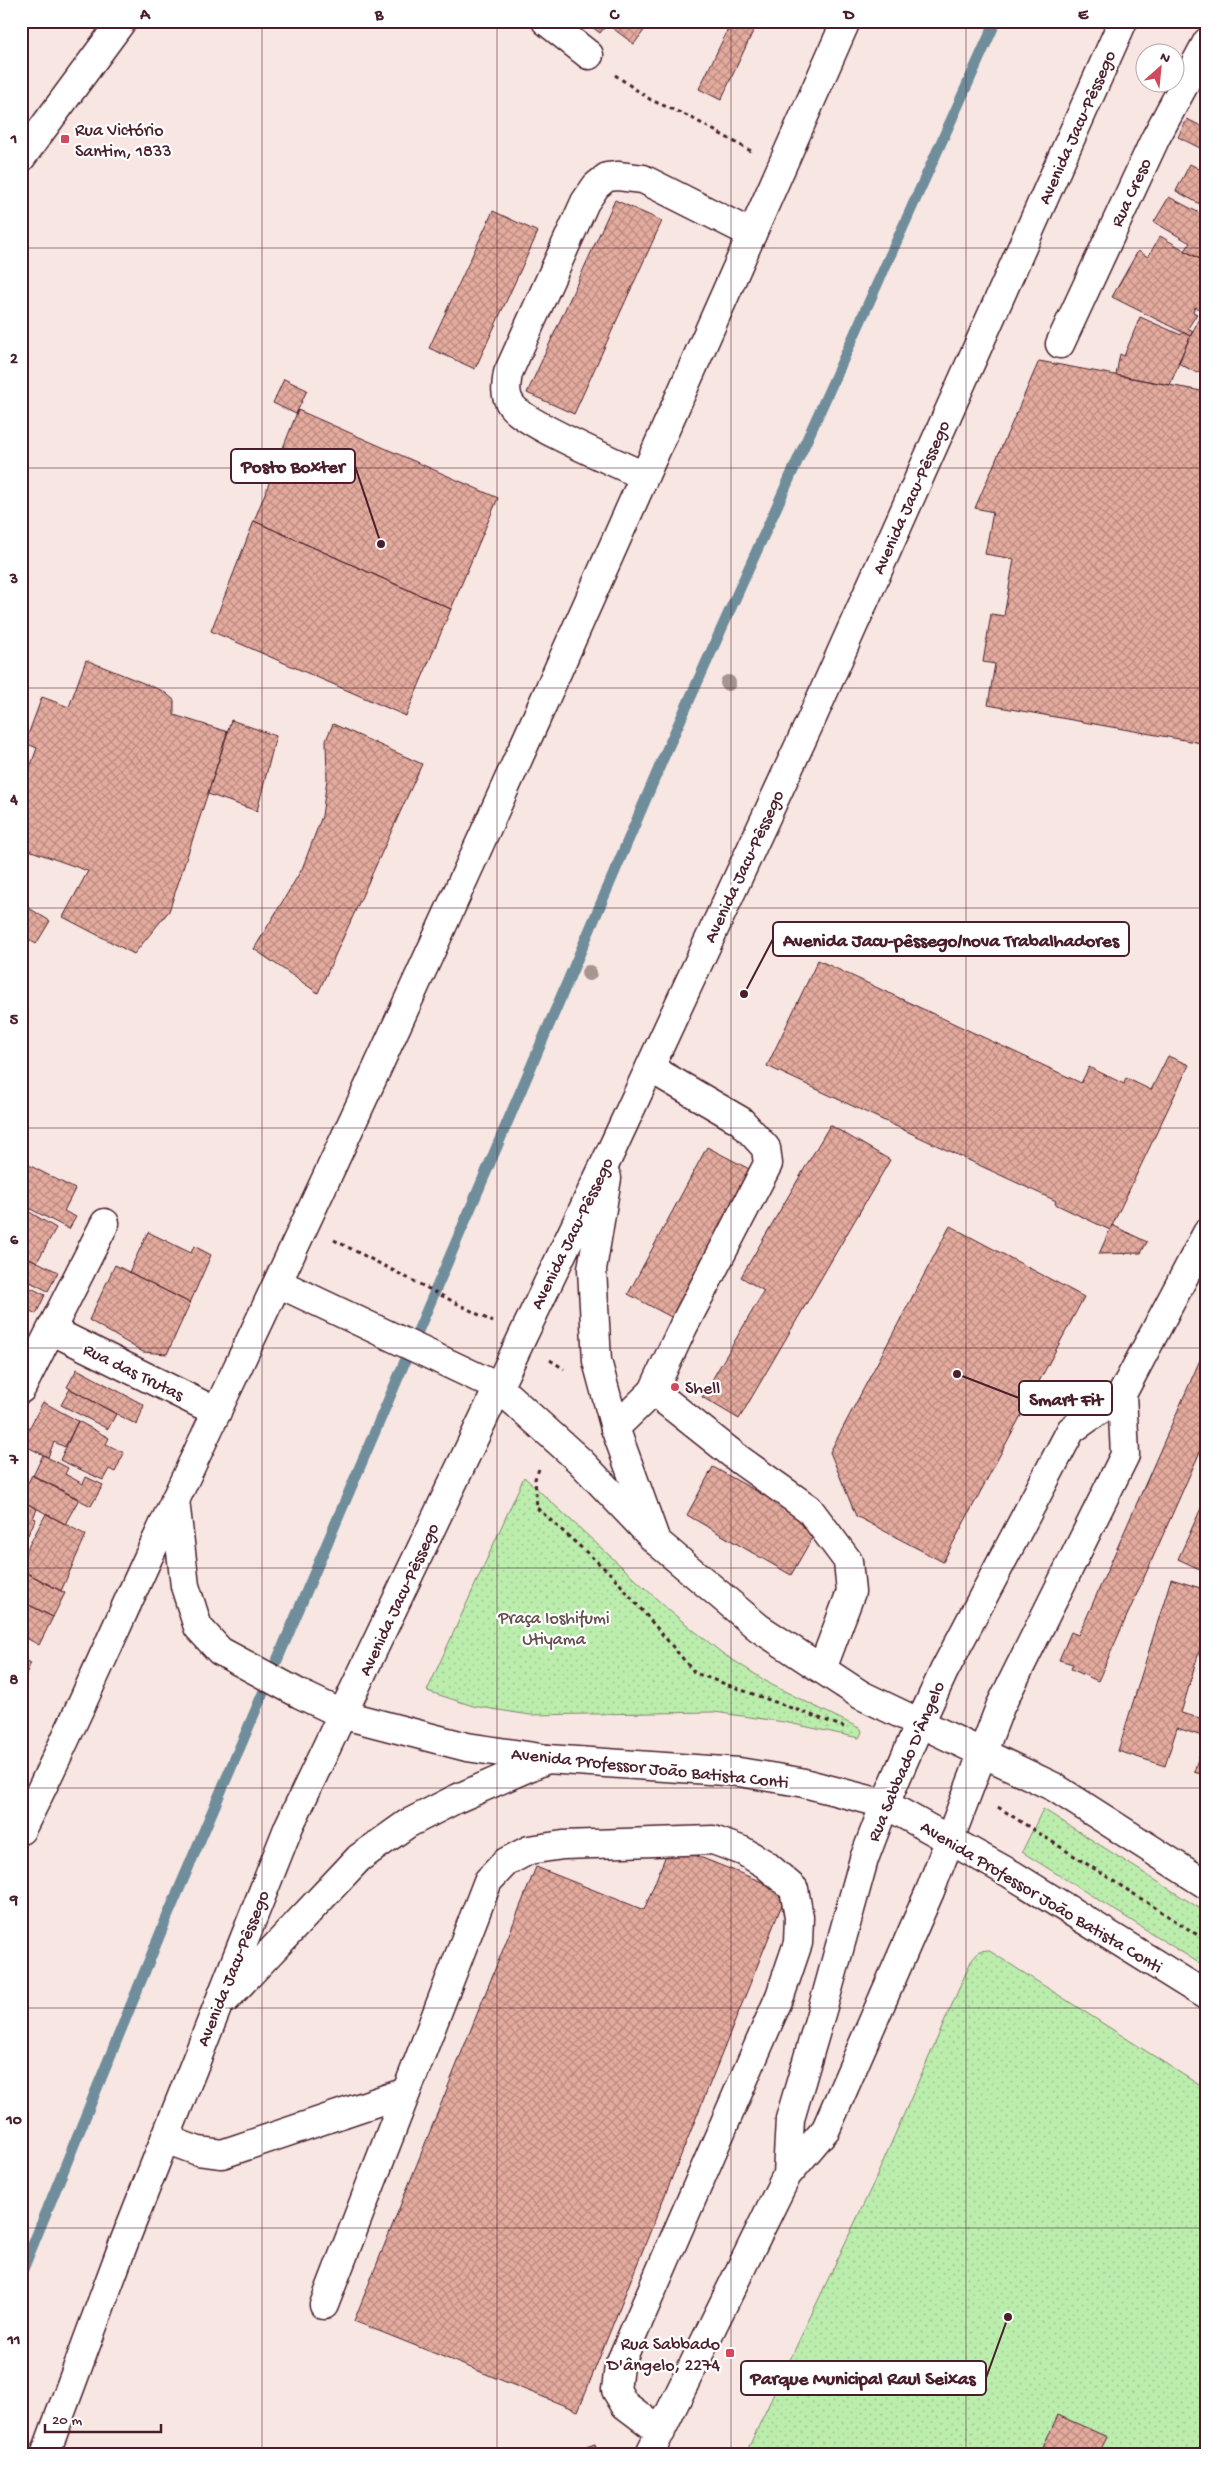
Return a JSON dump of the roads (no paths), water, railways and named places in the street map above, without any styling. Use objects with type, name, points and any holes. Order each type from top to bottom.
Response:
[{"type":"main road","points":[[21,158],[122,21]]},
{"type":"main road","points":[[546,21],[589,55]]},
{"type":"main road","points":[[21,1830],[50,1774],[175,1500],[278,1283],[644,476],[846,21]]},
{"type":"main road","name":"Avenida Jacu-Pêssego","points":[[45,2455],[165,2139],[289,1826],[344,1715],[612,1149],[812,718],[1123,21]]},
{"type":"main road","name":"Rua Creso","points":[[1060,344],[1155,139],[1207,42]]},
{"type":"main road","points":[[644,476],[537,424],[512,407],[505,391],[508,373],[585,202],[596,186],[607,177],[618,176],[643,179],[752,234]]},
{"type":"main road","points":[[615,1428],[653,1391],[683,1327],[768,1164],[766,1148],[741,1121],[650,1068]]},
{"type":"main road","points":[[612,1149],[592,1269],[597,1361],[615,1428],[656,1541]]},
{"type":"main road","points":[[21,1389],[105,1223]]},
{"type":"main road","name":"Rua Sabbado D'Ângelo","points":[[787,2175],[790,2119],[828,1994],[864,1859],[885,1804],[920,1723],[941,1677],[1071,1430],[1122,1394],[1207,1233]]},
{"type":"main road","points":[[278,1283],[440,1362],[498,1387],[580,1461],[656,1541],[759,1628],[861,1695],[1054,1787],[1207,1885]]},
{"type":"main road","name":"Rua das Trutas","points":[[51,1330],[217,1412]]},
{"type":"main road","points":[[653,1391],[740,1460],[809,1509],[848,1561],[851,1592],[822,1669]]},
{"type":"main road","name":"Rua Sabbado D'Ângelo","points":[[655,2443],[787,2175],[826,2129],[930,1891],[948,1839],[1000,1707],[1125,1454],[1122,1394]]},
{"type":"main road","name":"Avenida Professor João Batista Conti","points":[[175,1500],[182,1564],[190,1603],[198,1627],[220,1651],[300,1694],[344,1715],[467,1748],[547,1759],[739,1772],[800,1782],[885,1804],[1011,1874],[1207,1996]]},
{"type":"main road","points":[[216,2010],[359,1858],[407,1824],[456,1799],[547,1759]]},
{"type":"main road","points":[[324,2305],[488,1881],[506,1862],[529,1850],[562,1845],[713,1840],[743,1851],[765,1864],[794,1889],[799,1917],[798,1944],[780,1996],[618,2366],[616,2390],[625,2405],[655,2443]]},
{"type":"main road","points":[[165,2139],[198,2151],[222,2154],[406,2092]]},
{"type":"waterway","points":[[21,2274],[165,1922],[665,754],[996,21]]},
{"type":"place","name":"Rua Victório Santim, 1833","points":[[65,139]]},
{"type":"place","name":"Posto Boxter","points":[[381,544]]},
{"type":"place","name":"Avenida Jacu-pêssego/nova Trabalhadores","points":[[744,994]]},
{"type":"place","name":"Smart Fit","points":[[957,1374]]},
{"type":"place","name":"Shell","points":[[675,1387]]},
{"type":"place","name":"Parque Municipal Raul Seixas","points":[[1008,2317]]},
{"type":"place","name":"Rua Sabbado D'ângelo, 2274","points":[[730,2353]]},
{"type":"park label","name":"Praça Ioshifumi Utiyama","points":[[554,1627]]}]
